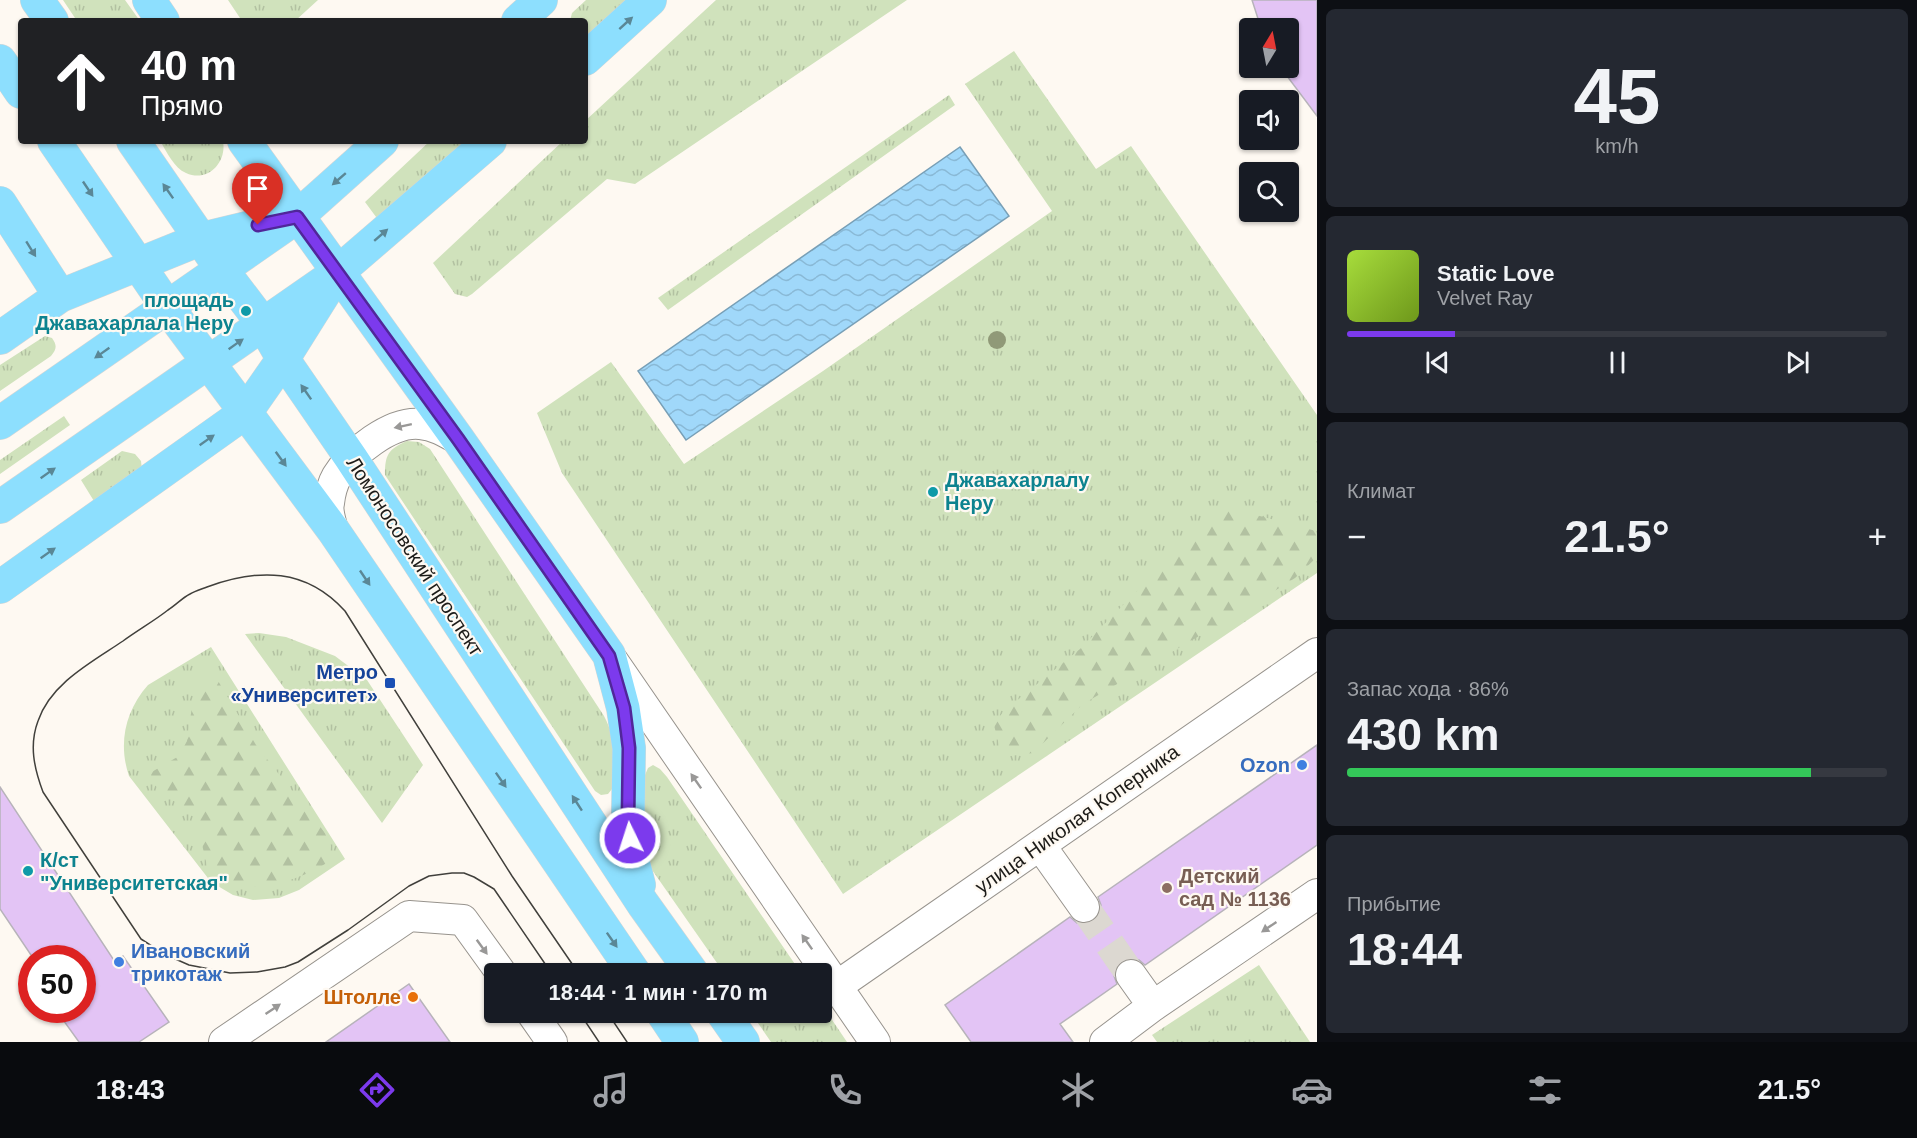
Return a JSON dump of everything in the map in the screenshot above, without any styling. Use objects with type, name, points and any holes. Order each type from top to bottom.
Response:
[{"type":"main road","points":[[38,0],[50,18]]},
{"type":"main road","points":[[149,0],[161,18]]},
{"type":"main road","points":[[590,52],[650,0]]},
{"type":"main road","points":[[0,62],[18,88]]},
{"type":"main road","points":[[56,144],[168,308],[333,530],[628,963]]},
{"type":"main road","name":"Ломоносовский проспект","points":[[135,144],[222,270],[263,324],[283,359],[351,458],[643,904],[685,963]]},
{"type":"main road","points":[[246,144],[458,439],[609,656],[624,708],[629,748],[628,818],[632,858],[643,904]]},
{"type":"main road","points":[[0,423],[297,217],[379,144]]},
{"type":"main road","points":[[0,507],[337,273],[487,144]]},
{"type":"main road","points":[[0,203],[60,296]]},
{"type":"main road","points":[[0,338],[60,296],[201,239],[297,217]]},
{"type":"main road","points":[[0,586],[246,412],[283,359],[337,273]]},
{"type":"main road","points":[[669,1023],[682,1042]]},
{"type":"main road","points":[[730,1023],[743,1042]]},
{"type":"street","points":[[333,530],[328,506],[336,478],[351,458],[392,429],[418,423],[438,428],[458,439]]},
{"type":"street","name":"улица Николая Коперника","points":[[837,986],[1317,653]]},
{"type":"street","points":[[609,656],[875,1042]]},
{"type":"street","points":[[1040,845],[1084,907]]},
{"type":"street","points":[[1105,1042],[1153,1006],[1317,894]]},
{"type":"street","points":[[242,1037],[409,916],[463,920],[494,963]]},
{"type":"street","points":[[1131,975],[1153,1006]]},
{"type":"street","points":[[539,1023],[552,1042]]},
{"type":"green space","points":[[63,0],[125,0],[138,18],[75,18]]},
{"type":"green space","points":[[228,0],[318,0],[298,18],[240,18]]},
{"type":"green space","points":[[586,0],[629,0],[588,34],[588,18],[571,18],[572,13]]},
{"type":"green space","points":[[716,0],[907,0],[635,184],[607,179],[472,294],[467,297],[455,294],[433,263],[560,144],[588,144],[588,118]]},
{"type":"green space","points":[[1014,51],[1096,169],[1131,146],[1317,415],[1317,573],[843,894],[562,473],[537,413],[611,362],[684,464],[823,371],[1052,211],[965,84]]},
{"type":"green space","points":[[949,95],[955,105],[668,310],[658,298]]},
{"type":"green space","points":[[162,144],[223,144],[219,163],[214,169],[202,175],[182,171]]},
{"type":"green space","points":[[427,144],[473,144],[382,225],[365,202]]},
{"type":"green space","points":[[45,336],[52,338],[55,345],[51,356],[0,391],[0,365]]},
{"type":"green space","points":[[64,416],[70,425],[0,474],[0,460]]},
{"type":"green space","points":[[407,441],[419,442],[430,449],[604,716],[614,751],[612,789],[608,794],[601,795],[595,791],[385,475],[389,454]]},
{"type":"green space","points":[[122,451],[135,454],[141,461],[142,470],[97,506],[81,480]]},
{"type":"green space","points":[[1224,509],[1316,531],[1317,557],[1295,578],[1083,704],[1033,753],[1002,757],[994,725],[1003,712],[1080,649],[1210,516]]},
{"type":"green space","points":[[259,633],[286,637],[335,656],[367,680],[423,765],[382,823],[245,634]]},
{"type":"green space","points":[[211,647],[345,859],[299,890],[279,898],[253,900],[233,895],[211,882],[129,776],[124,740],[129,717],[140,695],[148,685]]},
{"type":"green space","points":[[214,674],[256,745],[325,833],[331,846],[328,862],[319,868],[271,885],[246,886],[231,883],[207,866],[196,818],[157,788],[150,773],[179,756],[187,741],[196,679]]},
{"type":"green space","points":[[653,765],[667,777],[794,963],[717,963],[650,867],[643,843],[645,775],[648,768]]},
{"type":"green space","points":[[1259,965],[1310,1042],[1157,1042],[1152,1035]]},
{"type":"green space","points":[[832,1020],[847,1042],[771,1042],[758,1023],[832,1023]]},
{"type":"water","points":[[960,147],[1009,216],[686,440],[638,371]]},
{"type":"building","points":[[1252,0],[1317,0],[1317,116],[1288,78],[1299,78],[1299,18],[1258,18]]},
{"type":"building","points":[[1317,745],[1317,845],[1145,965],[1139,960],[1130,958],[1121,961],[1115,968],[1114,976],[1117,984],[1060,1024],[1073,1042],[971,1042],[945,1005],[1070,917],[1077,923],[1086,924],[1093,921],[1100,914],[1101,905],[1098,897]]},
{"type":"building","points":[[0,787],[115,962],[123,956],[169,1022],[139,1042],[79,1042],[65,1023],[96,1023],[96,945],[24,945],[0,909]]},
{"type":"building","points":[[409,984],[450,1042],[326,1042]]},
{"type":"tunnel","points":[[1084,907],[1131,975]]},
{"type":"tram line","points":[[544,963],[494,889],[464,873],[429,876],[409,886],[348,930],[298,962],[285,967],[257,972],[230,973],[189,965],[164,954],[141,939],[43,792],[37,774],[33,748],[35,730],[44,708],[52,695],[74,675],[194,592],[226,581],[263,575],[281,576],[314,586],[345,611],[512,876],[571,963]]},
{"type":"tram line","points":[[586,1023],[599,1042]]},
{"type":"tram line","points":[[614,1023],[627,1042]]},
{"type":"place","name":"площадь Джавахарлала Неру","points":[[246,311]]},
{"type":"place","name":"Джавахарлалу Неру","points":[[933,492]]},
{"type":"place","name":"Метро «Университет»","points":[[390,683]]},
{"type":"place","name":"Ozon","points":[[1302,765]]},
{"type":"place","name":"К/ст \"Университетская\"","points":[[28,871]]},
{"type":"place","name":"Детский сад № 1136","points":[[1167,888]]},
{"type":"place","name":"Ивановский трикотаж","points":[[119,962]]},
{"type":"place","name":"Штолле","points":[[413,997]]},
{"type":"route","points":[[258,225],[297,217],[458,439],[609,656],[624,708],[629,748],[630,838]]}]
